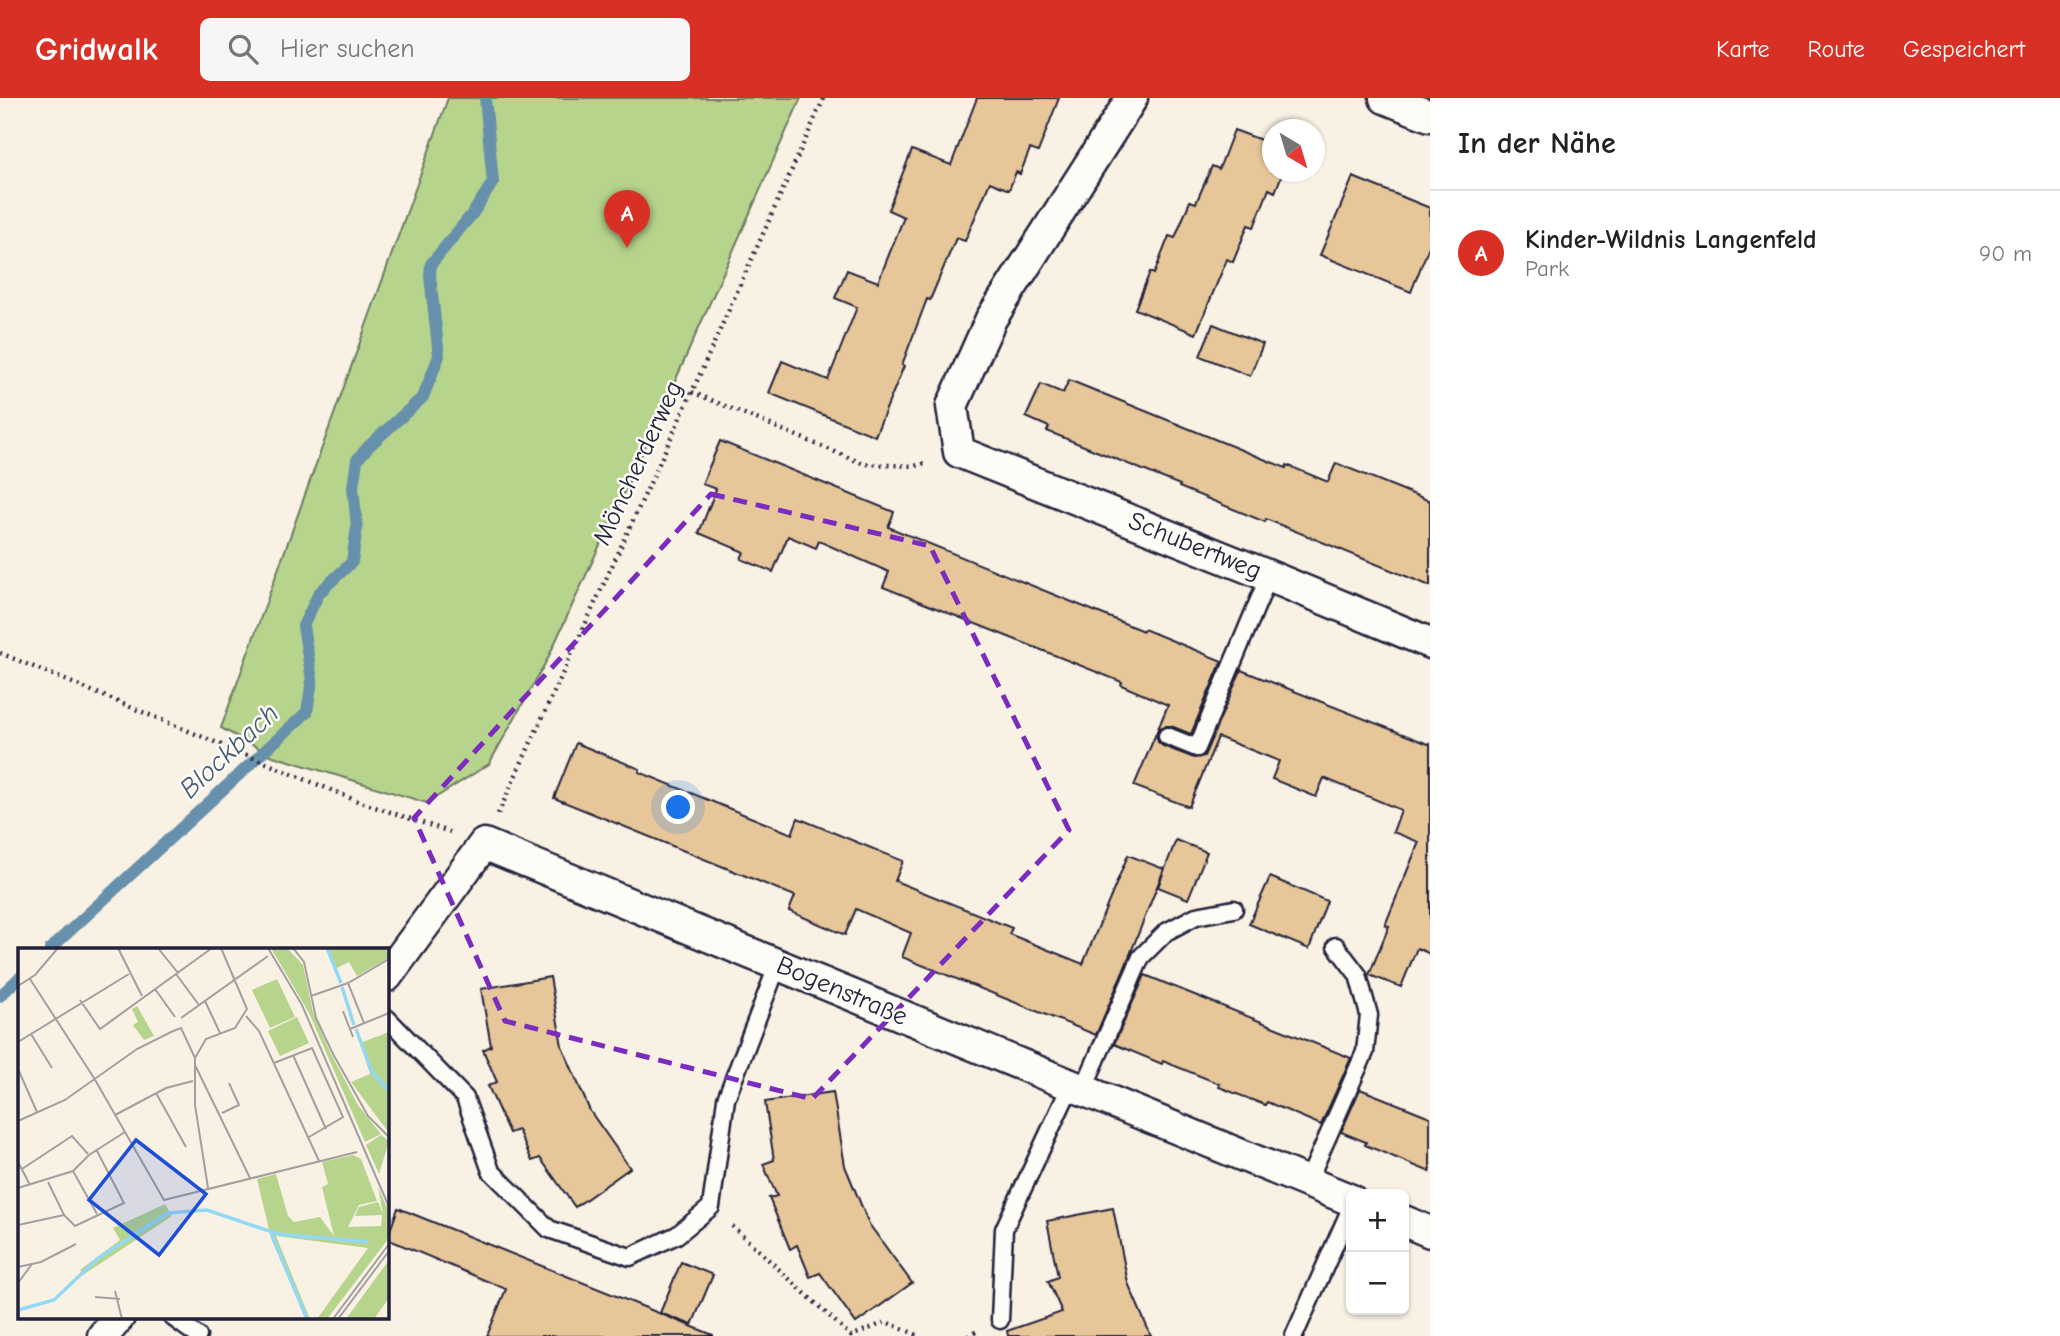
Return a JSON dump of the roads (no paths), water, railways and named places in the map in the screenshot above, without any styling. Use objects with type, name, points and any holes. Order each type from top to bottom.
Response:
[{"type":"street","name":"Schubertweg","points":[[1132,98],[991,319],[952,406],[959,452],[1430,643]]},
{"type":"street","points":[[1385,98],[1430,116]]},
{"type":"street","name":"Bogenstraße","points":[[388,975],[484,844],[1346,1198]]},
{"type":"street","points":[[1409,1224],[1430,1232]]},
{"type":"street","points":[[103,1336],[118,1318]]},
{"type":"lane","points":[[1167,736],[1197,748],[1269,576]]},
{"type":"lane","points":[[1000,1320],[1004,1229],[1141,957],[1166,932],[1196,916],[1234,909]]},
{"type":"lane","points":[[1308,1181],[1365,1052],[1368,1028],[1369,1015],[1358,975],[1336,946]]},
{"type":"lane","points":[[388,1019],[465,1098],[491,1171],[549,1229],[630,1257],[677,1235],[711,1207],[726,1099],[778,964]]},
{"type":"lane","points":[[1294,1336],[1346,1220]]},
{"type":"lane","points":[[173,1318],[198,1336]]},
{"type":"waterway","name":"Blockbach","points":[[51,948],[307,712],[312,680],[303,626],[319,593],[352,562],[357,527],[353,487],[357,460],[423,397],[439,356],[431,264],[473,213],[493,182],[485,98]]},
{"type":"waterway","name":"Blockbach","points":[[0,996],[18,979]]},
{"type":"place","name":"Kinder-Wildnis Langenfeld","points":[[627,248]]}]
